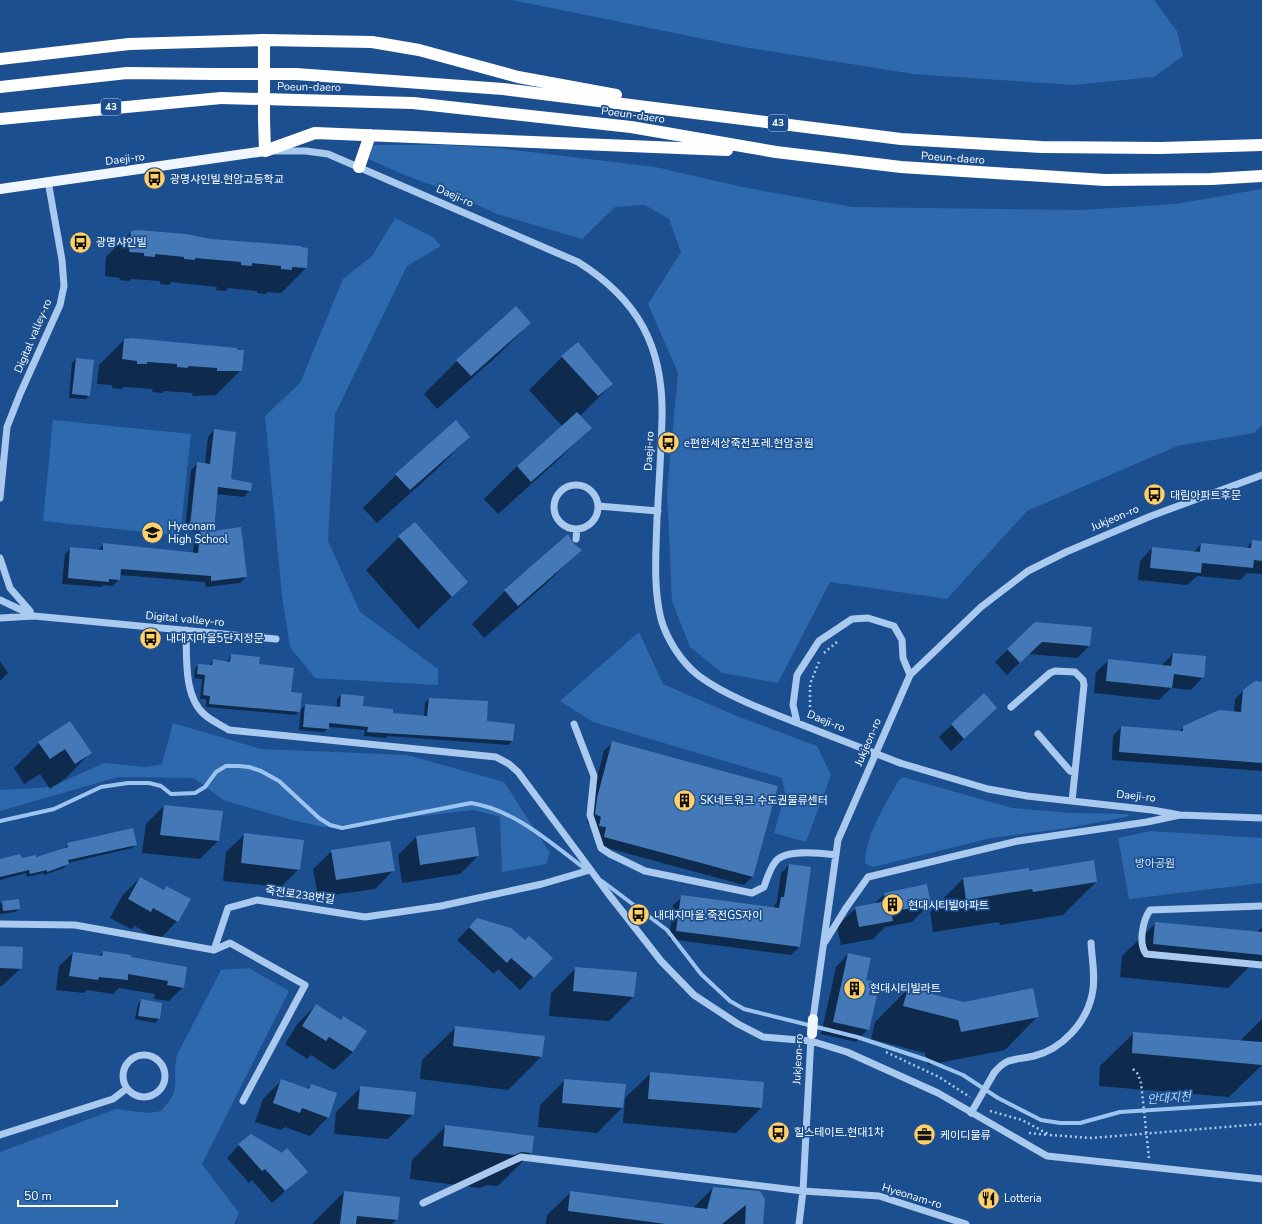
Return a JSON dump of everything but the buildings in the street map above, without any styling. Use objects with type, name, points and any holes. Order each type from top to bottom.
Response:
[{"type":"highway","points":[[264,40],[265,151],[315,133],[776,152]]},
{"type":"highway","points":[[0,59],[129,44],[264,40],[372,42],[419,50],[518,77],[741,119]]},
{"type":"highway","name":"Poeun-daero","points":[[0,87],[127,73],[296,74],[503,89],[901,139],[1041,147],[1161,148],[1262,144]]},
{"type":"highway","name":"Poeun-daero","points":[[0,118],[221,98],[413,103],[631,127],[776,152],[901,167],[1032,177],[1113,180],[1211,179],[1262,176]]},
{"type":"highway","points":[[359,167],[370,135]]},
{"type":"main road","name":"Daeji-ro","points":[[0,189],[265,151]]},
{"type":"main road","name":"Jukjeon-ro","points":[[811,1037],[813,1019]]},
{"type":"street","name":"Daeji-ro","points":[[265,151],[306,151],[328,154],[359,167],[578,262],[599,275],[616,290],[631,308],[643,328],[653,350],[659,372],[663,397],[655,558],[658,599],[662,620],[670,640],[681,658],[698,675],[720,689],[810,728],[900,763],[988,789],[1180,815],[1262,818]]},
{"type":"street","name":"Digital valley-ro","points":[[0,498],[7,427],[20,394],[60,305],[64,286],[62,260],[48,181]]},
{"type":"street","name":"Jukjeon-ro","points":[[813,1019],[838,840],[910,675],[981,607],[1028,571],[1066,552],[1151,516],[1262,475]]},
{"type":"street","points":[[582,485],[594,493],[598,506],[598,513],[590,524],[577,528],[564,525],[556,515],[555,502],[562,490],[567,487],[582,485]]},
{"type":"street","points":[[598,506],[658,511]]},
{"type":"street","points":[[576,539],[577,528]]},
{"type":"street","points":[[0,558],[10,588],[18,600],[34,616]]},
{"type":"street","name":"Digital valley-ro","points":[[0,600],[34,616],[276,638]]},
{"type":"street","points":[[0,618],[34,616]]},
{"type":"street","points":[[797,722],[793,705],[797,675],[819,641],[852,619],[868,618],[894,626],[902,640],[903,658],[910,675]]},
{"type":"street","points":[[186,630],[188,675],[193,699],[204,715],[229,730],[496,757],[509,764],[518,772],[590,870],[661,961],[694,995],[738,1024],[763,1037],[811,1037],[847,1052],[938,1093],[1047,1156],[1262,1179]]},
{"type":"street","points":[[1011,707],[1050,673],[1060,671],[1075,672],[1080,675],[1084,685],[1072,801]]},
{"type":"street","points":[[574,724],[594,776],[590,815],[601,848],[610,854],[645,870],[752,893],[764,887],[772,867],[782,856],[790,853],[836,855]]},
{"type":"street","points":[[1038,734],[1070,771],[1074,772]]},
{"type":"street","points":[[823,945],[846,908],[868,877],[1018,841],[1147,822],[1180,815]]},
{"type":"street","name":"죽전로238번길","points":[[214,950],[228,908],[257,900],[365,917],[441,906],[542,884],[590,870]]},
{"type":"street","points":[[1262,906],[1150,910],[1145,917],[1142,948],[1146,954],[1262,966]]},
{"type":"street","points":[[0,924],[75,925],[214,950],[230,943],[305,985],[244,1102]]},
{"type":"street","points":[[971,1113],[994,1073],[1006,1061],[1034,1056],[1055,1048],[1076,1028],[1086,1011],[1093,994],[1094,980],[1091,943]]},
{"type":"street","name":"Jukjeon-ro","points":[[799,1224],[804,1191],[811,1037]]},
{"type":"street","points":[[141,1055],[148,1055],[160,1062],[165,1075],[165,1082],[157,1093],[151,1097],[137,1097],[126,1089],[122,1075],[128,1062],[141,1055]]},
{"type":"street","points":[[0,1136],[113,1099],[126,1089]]},
{"type":"street","name":"Hyeonam-ro","points":[[423,1203],[521,1157],[804,1191],[879,1196],[966,1224]]},
{"type":"path","points":[[810,728],[810,684],[821,655],[843,638]]},
{"type":"path","points":[[886,1052],[939,1077],[971,1098]]},
{"type":"path","points":[[1133,1069],[1138,1074],[1141,1082],[1149,1159]]},
{"type":"path","points":[[984,1107],[990,1111],[1022,1120],[1050,1135],[1092,1138],[1262,1124]]},
{"type":"green space","points":[[512,0],[1154,0],[1177,31],[1183,56],[1154,77],[1072,85],[914,74],[743,47]]},
{"type":"green space","points":[[373,145],[448,145],[498,148],[655,167],[747,188],[852,207],[1081,210],[1176,204],[1262,189],[1262,425],[1254,433],[1177,446],[1027,511],[947,599],[830,582],[778,683],[722,673],[690,647],[672,601],[667,491],[678,373],[648,304],[681,252],[669,219],[645,205],[615,207],[582,239],[497,214],[445,190],[402,174],[368,159]]},
{"type":"green space","points":[[395,218],[433,237],[441,246],[407,266],[335,414],[328,541],[360,612],[438,669],[438,685],[315,678],[290,647],[282,596],[265,416],[300,383],[343,279],[372,256]]},
{"type":"green space","points":[[53,420],[191,434],[180,536],[43,521]]},
{"type":"green space","points":[[639,632],[663,684],[739,717],[817,746],[831,775],[806,842],[774,833],[785,793],[782,778],[593,722],[560,701]]},
{"type":"green space","points":[[173,723],[261,749],[407,755],[504,782],[550,853],[546,864],[502,872],[500,817],[474,810],[324,827],[296,821],[223,800],[194,778],[118,777],[0,811],[0,790],[51,787],[104,763],[146,767],[162,764]]},
{"type":"green space","points":[[903,777],[1012,808],[1069,813],[1128,814],[1130,816],[1068,828],[991,838],[873,867],[865,863],[868,842],[877,820],[899,780]]},
{"type":"green space","name":"방아공원","points":[[1151,831],[1262,838],[1262,883],[1129,899],[1118,838]]},
{"type":"green space","points":[[249,968],[289,991],[202,1164],[239,1213],[234,1224],[0,1224],[0,1152],[116,1109],[149,1113],[161,1111],[168,1103],[175,1090],[177,1055],[221,970]]},
{"type":"waterway","points":[[0,821],[54,809],[101,787],[128,783],[149,783],[161,786],[171,794],[195,793],[205,787],[216,772],[226,766],[239,766],[249,767],[261,771],[279,781],[319,818],[330,825],[342,828],[471,803],[488,807],[519,821],[588,871]]},
{"type":"waterway","name":"안대지천","points":[[602,881],[667,930],[701,974],[730,1001],[744,1009],[857,1037],[927,1060],[963,1075],[998,1098],[1041,1120],[1060,1123],[1080,1123],[1120,1112],[1262,1103]]},
{"type":"place","name":"광명샤인빌.현암고등학교","points":[[154,179]]},
{"type":"place","name":"광명샤인빌","points":[[81,242]]},
{"type":"place","name":"e편한세상죽전포레.현암공원","points":[[669,443]]},
{"type":"place","name":"대림아파트후문","points":[[1155,495]]},
{"type":"place","name":"Hyeonam High School","points":[[152,532]]},
{"type":"place","name":"내대지마을5단지정문","points":[[151,638]]},
{"type":"place","name":"SK네트워크 수도권물류센터","points":[[685,800]]},
{"type":"place","name":"현대시티빌아파트","points":[[893,905]]},
{"type":"place","name":"내대지마을.죽전GS자이","points":[[638,915]]},
{"type":"place","name":"현대시티빌라트","points":[[855,988]]},
{"type":"place","name":"힐스테이트.현대1차","points":[[779,1132]]},
{"type":"place","name":"케이디물류","points":[[925,1135]]},
{"type":"place","name":"Lotteria","points":[[988,1198]]}]
